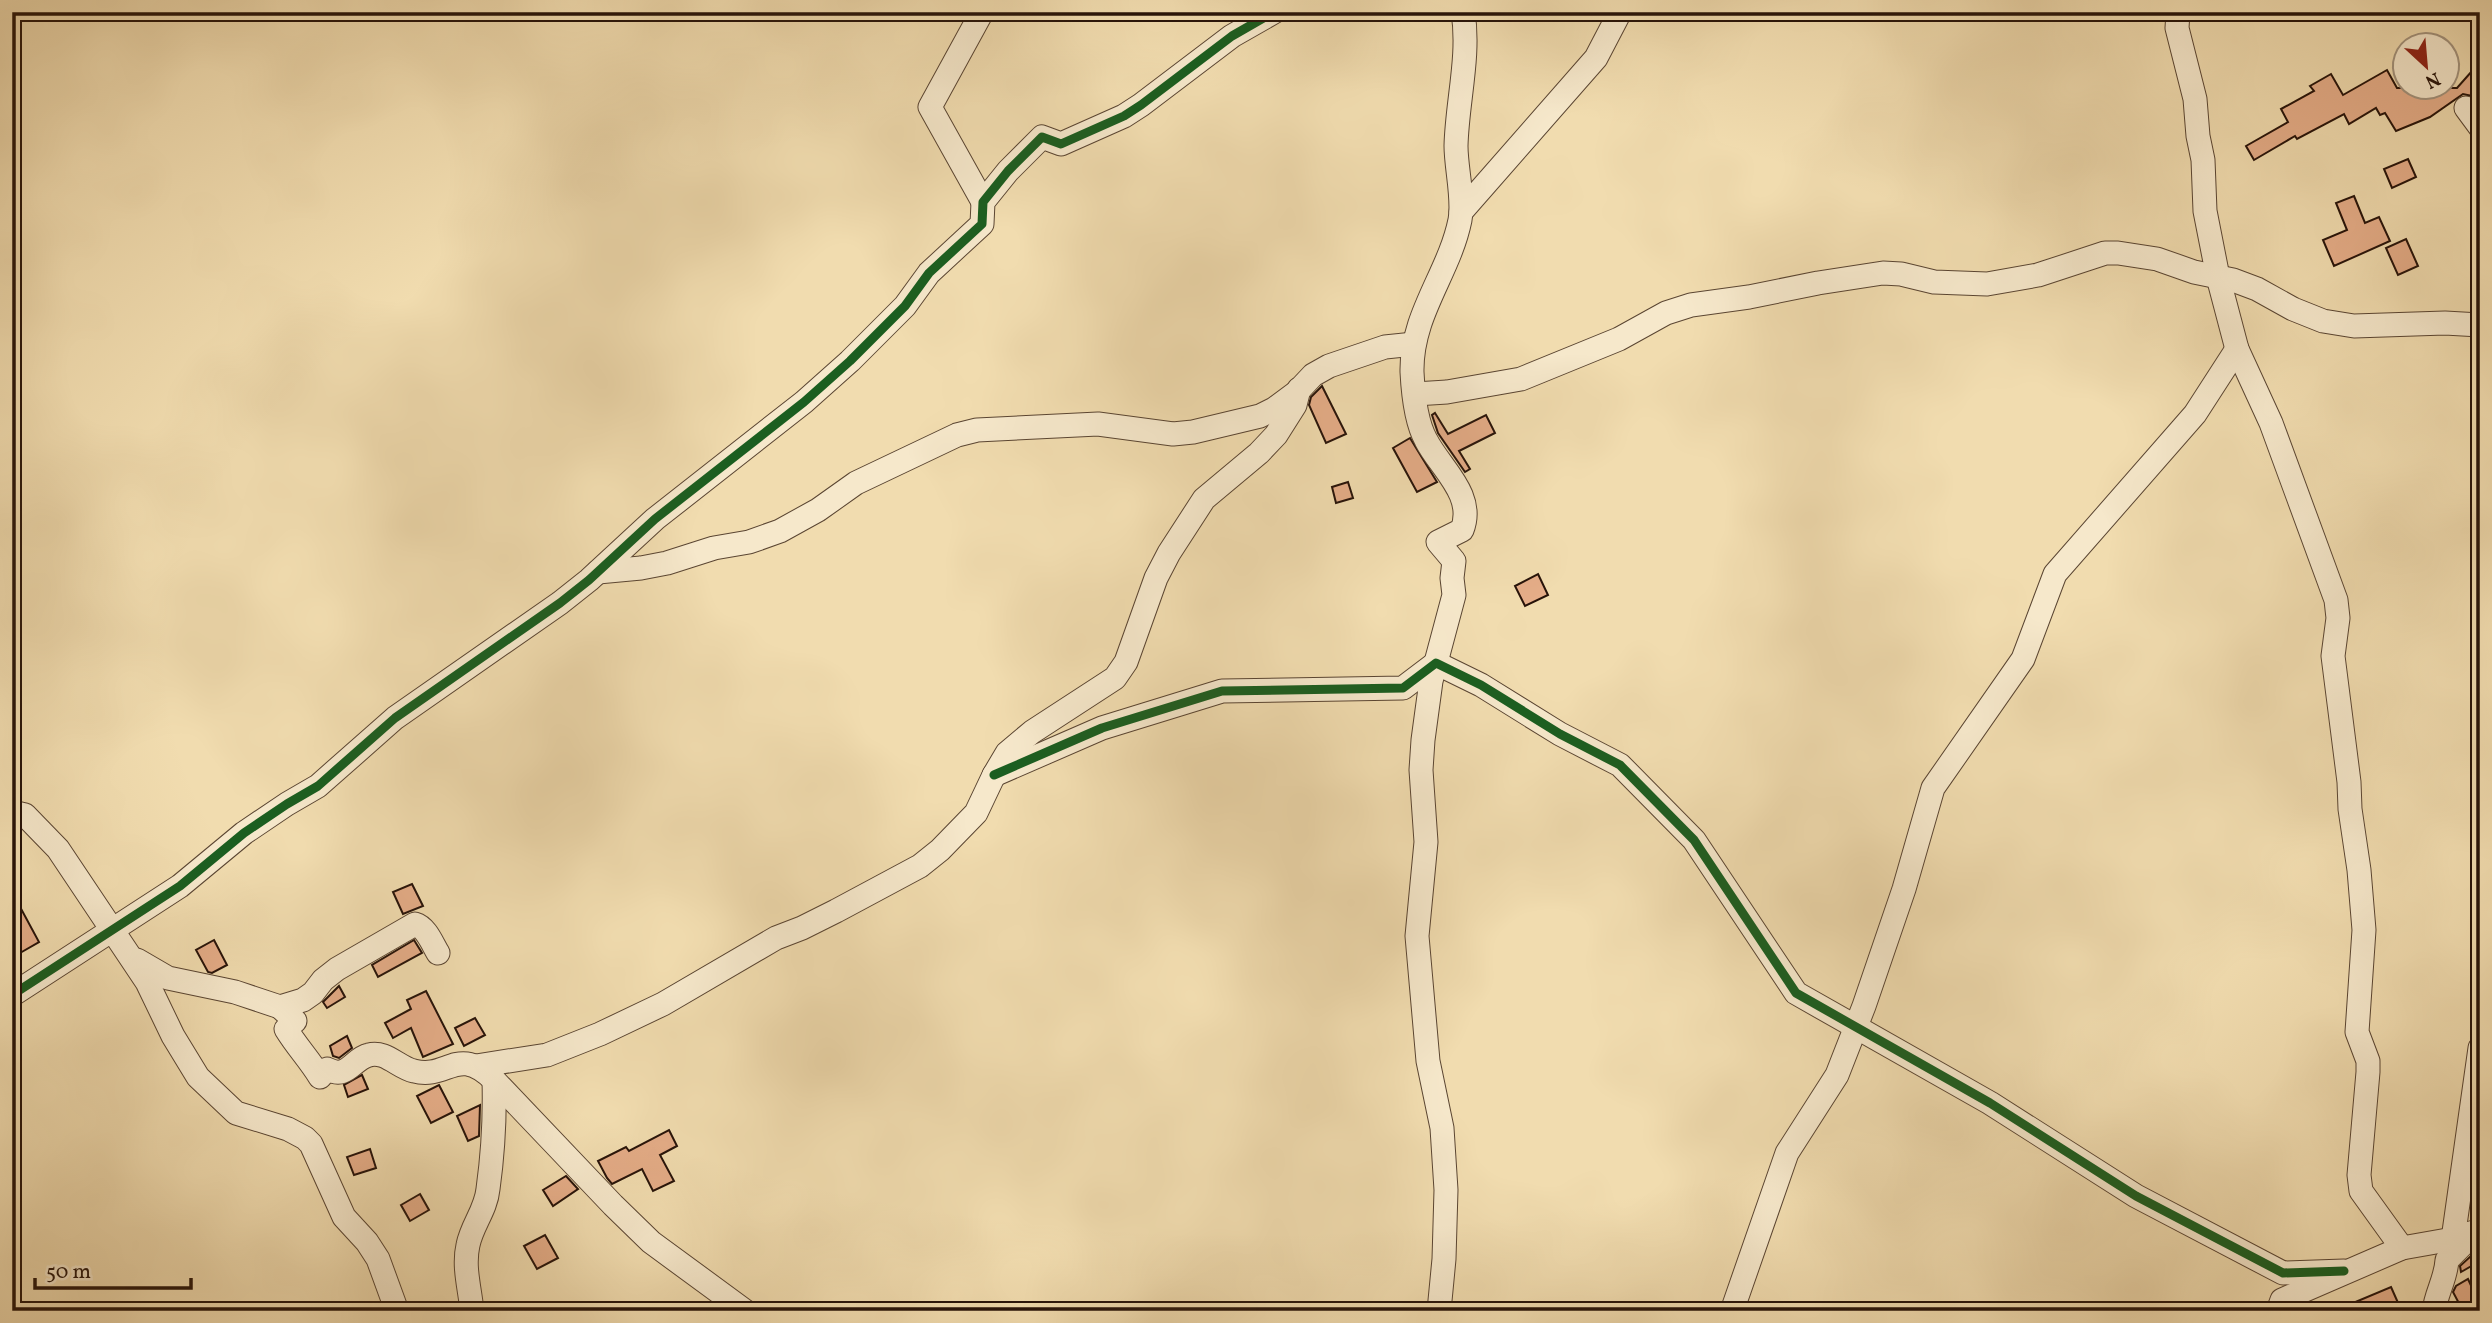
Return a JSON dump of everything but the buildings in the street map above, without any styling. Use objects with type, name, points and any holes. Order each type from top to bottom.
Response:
[{"type":"street","points":[[12,995],[180,886],[255,826],[318,786],[395,718],[560,603],[655,519],[804,402],[905,306],[929,274],[982,224],[983,202],[930,107],[982,12]]},
{"type":"street","points":[[983,202],[1008,171],[1042,137],[1061,144],[1124,116],[1232,36],[1275,12]]},
{"type":"street","points":[[1439,1311],[1446,1190],[1442,1128],[1428,1061],[1417,936],[1426,842],[1422,770],[1431,681],[1454,595],[1454,561],[1438,542],[1462,530],[1466,515],[1464,503],[1448,472],[1426,441],[1412,374],[1415,344],[1427,301],[1454,242],[1461,212],[1456,149],[1464,48],[1463,12]]},
{"type":"street","points":[[1461,212],[1596,58],[1620,12]]},
{"type":"street","points":[[2179,12],[2177,28],[2195,99],[2203,160],[2205,211],[2237,349],[2271,424],[2336,600],[2338,618],[2333,656],[2364,930],[2357,1032],[2368,1060],[2368,1072],[2359,1175],[2361,1191],[2402,1248]]},
{"type":"street","points":[[2466,108],[2480,127]]},
{"type":"street","points":[[1415,394],[1447,392],[1521,379],[1619,339],[1666,313],[1691,305],[1749,298],[1860,276],[1901,274],[1934,282],[1987,284],[2017,280],[2105,253],[2157,259],[2194,272],[2218,276],[2257,289],[2293,309],[2323,321],[2354,326],[2445,323],[2480,325]]},
{"type":"street","points":[[598,572],[667,563],[714,548],[749,542],[780,531],[818,510],[856,483],[957,435],[977,430],[1098,424],[1173,434],[1193,432],[1260,416],[1274,409],[1313,374],[1329,366],[1385,347],[1415,344]]},
{"type":"street","points":[[1732,1311],[1787,1153],[1837,1074],[1856,1028],[1904,889],[1933,788],[2022,659],[2055,574],[2195,414],[2237,349]]},
{"type":"street","points":[[129,954],[143,966],[169,978],[235,992],[280,1007],[295,1021],[286,1029],[297,1046],[307,1055],[320,1077],[327,1069],[333,1073],[344,1073],[371,1054],[379,1054],[418,1072],[464,1063],[476,1066],[547,1055],[600,1034],[663,1004],[776,938],[802,928],[920,866],[954,837],[976,813],[1007,754],[1032,732],[1115,678],[1126,662],[1156,578],[1169,553],[1204,499],[1259,453],[1276,435],[1295,405],[1299,389]]},
{"type":"street","points":[[1436,663],[1481,685],[1560,734],[1620,765],[1695,840],[1796,993],[1990,1103],[2136,1196],[2283,1273],[2344,1271]]},
{"type":"street","points":[[994,775],[1102,728],[1222,691],[1403,688],[1436,663]]},
{"type":"street","points":[[12,812],[25,815],[58,849],[147,982],[173,1036],[198,1077],[236,1113],[288,1129],[311,1144],[344,1217],[367,1242],[378,1259],[397,1311]]},
{"type":"street","points":[[280,1007],[303,1000],[337,969],[401,930],[415,925],[420,926],[438,953]]},
{"type":"street","points":[[2453,1238],[2480,1048]]},
{"type":"street","points":[[476,1066],[494,1080],[612,1205],[651,1241],[744,1311]]},
{"type":"street","points":[[472,1311],[466,1267],[468,1246],[485,1206],[488,1189],[495,1118],[494,1080]]},
{"type":"street","points":[[2278,1311],[2282,1300],[2344,1271],[2402,1248],[2480,1230]]},
{"type":"street","points":[[2434,1311],[2435,1300],[2446,1275],[2447,1260],[2464,1243],[2480,1237]]},
{"type":"cycle path","points":[[12,995],[180,886],[244,833],[318,786],[395,718],[560,603],[655,519],[804,402],[850,361],[905,306],[929,273],[982,224],[983,202],[1008,171],[1042,137],[1061,144],[1124,116],[1232,36],[1274,12]]},
{"type":"cycle path","points":[[994,775],[1102,728],[1222,691],[1403,688],[1436,663],[1481,685],[1560,734],[1620,765],[1694,840],[1796,993],[1990,1103],[2136,1196],[2283,1273],[2344,1271]]}]
